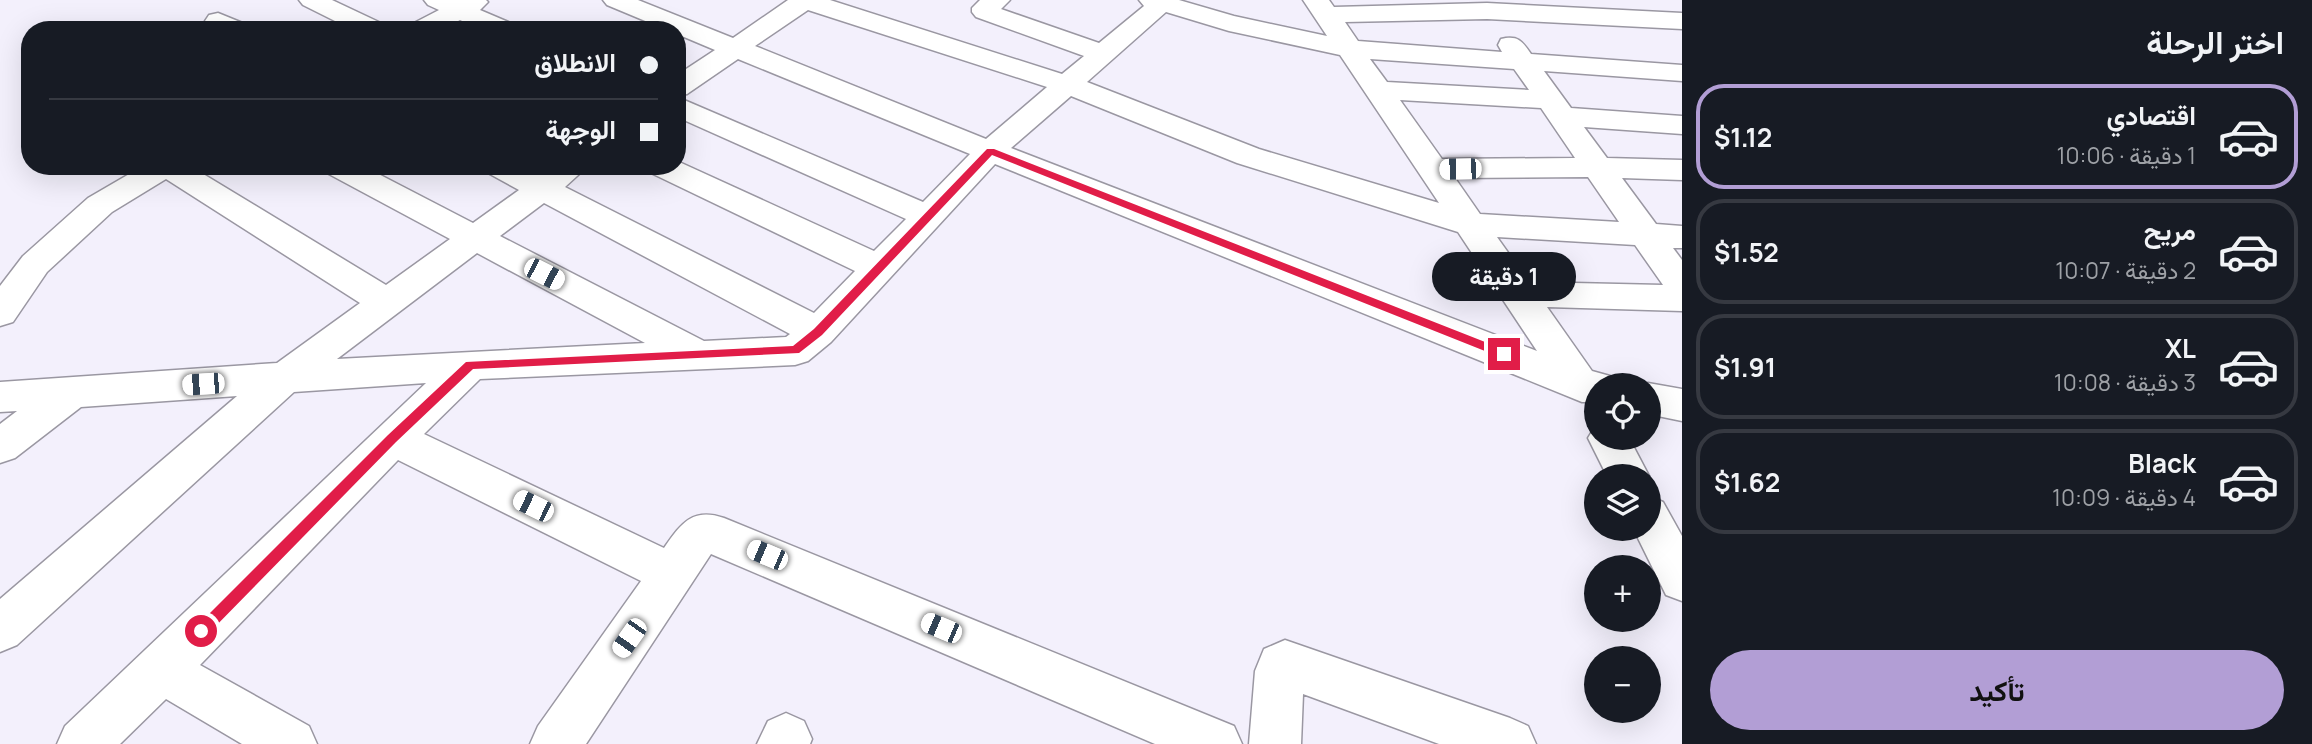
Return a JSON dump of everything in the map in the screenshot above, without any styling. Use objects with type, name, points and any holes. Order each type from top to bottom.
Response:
[{"type":"street","points":[[312,0],[355,21]]},
{"type":"street","points":[[616,0],[669,21]]},
{"type":"street","points":[[686,82],[805,0],[1068,85],[1248,156],[1470,224],[1682,237]]},
{"type":"street","points":[[997,0],[985,8],[985,12],[1104,54]]},
{"type":"street","points":[[0,397],[470,365],[795,351],[818,332],[990,151],[1104,54],[1157,2],[1224,12],[1350,49],[1682,72]]},
{"type":"street","points":[[433,21],[458,3],[489,21]]},
{"type":"street","points":[[1321,8],[1487,11],[1682,21]]},
{"type":"street","points":[[1321,8],[1584,385]]},
{"type":"street","points":[[1487,11],[1682,286]]},
{"type":"street","points":[[1636,19],[1682,72]]},
{"type":"street","points":[[686,28],[1584,392]]},
{"type":"street","points":[[1378,90],[1682,124]]},
{"type":"street","points":[[686,110],[929,217]]},
{"type":"street","points":[[1432,169],[1597,167],[1682,170]]},
{"type":"street","points":[[0,313],[34,264],[100,205],[151,175]]},
{"type":"street","points":[[181,175],[387,303]]},
{"type":"street","points":[[355,175],[701,356]]},
{"type":"street","points":[[516,175],[818,332]]},
{"type":"street","points":[[0,629],[283,379],[561,175]]},
{"type":"street","points":[[681,175],[880,268]]},
{"type":"street","points":[[1519,294],[1682,298]]},
{"type":"street","points":[[83,744],[162,670],[392,438],[470,365]]},
{"type":"street","points":[[0,446],[71,393]]},
{"type":"street","points":[[1661,401],[1682,405]]},
{"type":"street","points":[[392,438],[673,574]]},
{"type":"street","points":[[556,744],[699,535],[708,532],[1215,744]]},
{"type":"street","points":[[1661,540],[1682,580]]},
{"type":"street","points":[[1275,744],[1280,671],[1285,664],[1510,744]]},
{"type":"street","points":[[162,670],[291,744]]},
{"type":"route","points":[[201,631],[392,438],[470,365],[795,351],[818,332],[990,151],[1504,354]]}]
